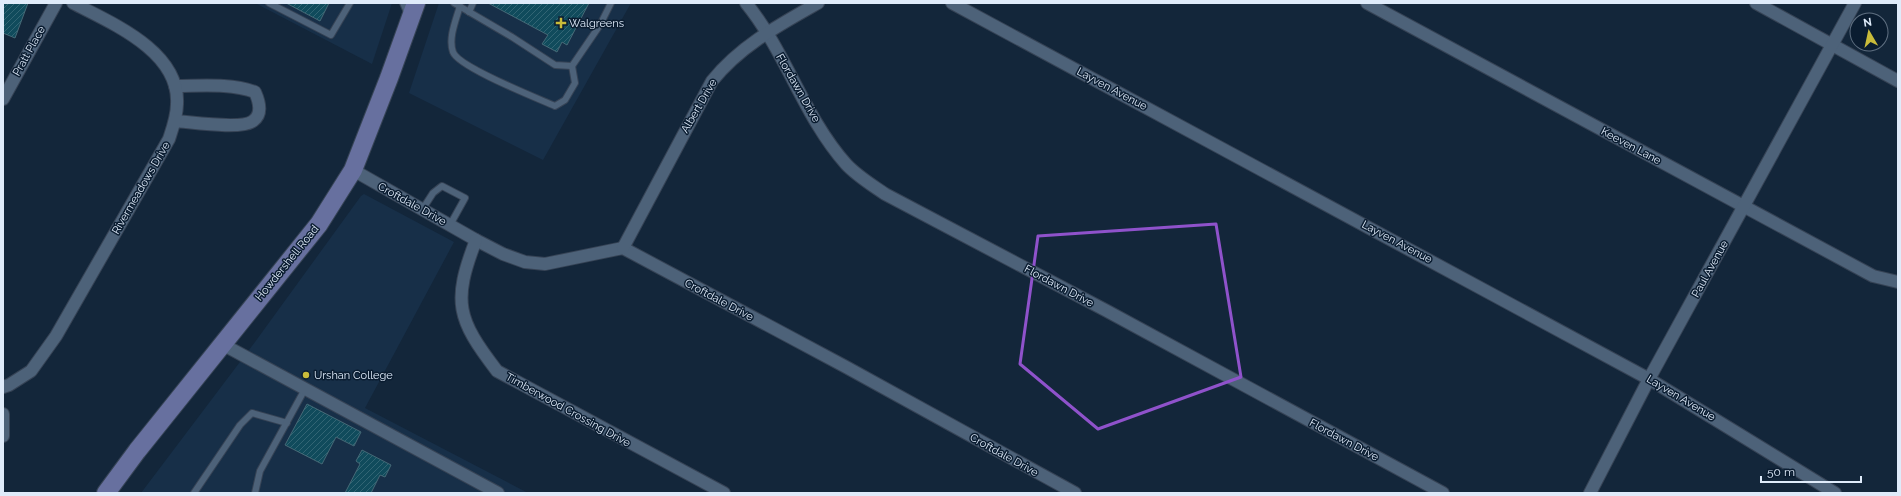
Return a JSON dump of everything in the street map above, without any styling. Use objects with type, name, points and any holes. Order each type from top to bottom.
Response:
[{"type":"main road","name":"Howdershell Road","points":[[106,493],[142,445],[319,224],[352,170],[390,78],[413,11]]},
{"type":"street","name":"Pratt Place","points":[[3,99],[56,3]]},
{"type":"street","name":"Rivermeadows Drive","points":[[3,387],[31,371],[56,336],[168,139],[175,121],[178,102],[175,86],[161,59],[151,49],[136,38],[73,3]]},
{"type":"street","name":"Flordawn Drive","points":[[746,3],[766,33],[826,138],[847,165],[864,180],[886,194],[1100,307],[1443,493]]},
{"type":"street","name":"Albert Drive","points":[[623,248],[712,81],[725,64],[766,33],[818,3]]},
{"type":"street","name":"Layven Avenue","points":[[952,3],[1649,378],[1835,493]]},
{"type":"street","name":"Keeven Lane","points":[[1367,3],[1742,207],[1873,276],[1898,282]]},
{"type":"street","points":[[1756,3],[1898,81]]},
{"type":"street","name":"Paul Avenue","points":[[1590,493],[1649,378],[1855,3]]},
{"type":"street","points":[[175,86],[230,86],[243,88],[255,92],[260,103],[258,114],[253,121],[241,124],[175,121]]},
{"type":"street","name":"Croftdale Drive","points":[[352,170],[476,240],[503,254],[526,262],[545,264],[623,248],[846,367],[1075,493]]},
{"type":"street","name":"Timberwood Crossing Drive","points":[[476,240],[466,266],[460,298],[466,326],[479,348],[497,371],[724,493]]},
{"type":"street","points":[[222,344],[498,493]]},
{"type":"street","points":[[3,414],[3,436]]},
{"type":"lane","points":[[269,3],[331,35],[350,3]]},
{"type":"lane","points":[[403,3],[413,11]]},
{"type":"lane","points":[[469,12],[473,3]]},
{"type":"lane","points":[[572,66],[554,65],[512,37],[457,5],[451,39],[453,52],[461,62],[511,87],[555,106],[566,100],[575,83],[572,66],[600,25],[611,3]]},
{"type":"lane","points":[[422,210],[433,192],[442,186],[465,198],[450,225]]},
{"type":"lane","points":[[255,493],[260,471],[305,389]]},
{"type":"lane","points":[[194,493],[240,425],[252,413],[287,423]]},
{"type":"highlighted area","points":[[1216,224],[1241,377],[1098,429],[1020,364],[1038,236]]},
{"type":"shaded area","points":[[255,3],[392,3],[372,64]]},
{"type":"shaded area","points":[[439,3],[631,3],[543,160],[409,93]]},
{"type":"shaded area","name":"Urshan College","points":[[364,194],[454,242],[365,408],[528,493],[141,493],[255,342],[361,196]]},
{"type":"building","points":[[3,3],[28,3],[15,38],[3,33]]},
{"type":"building","points":[[286,3],[329,3],[320,21]]},
{"type":"building","name":"Walgreens","points":[[488,3],[589,3],[567,45],[562,42],[557,52],[542,44],[548,35]]},
{"type":"building","points":[[307,404],[361,432],[354,446],[336,437],[322,464],[285,445]]},
{"type":"building","points":[[362,450],[391,465],[385,477],[380,475],[371,493],[345,493],[360,464],[356,461]]},
{"type":"place","name":"Walgreens","points":[[561,23]]},
{"type":"place","name":"Urshan College","points":[[306,375]]}]
